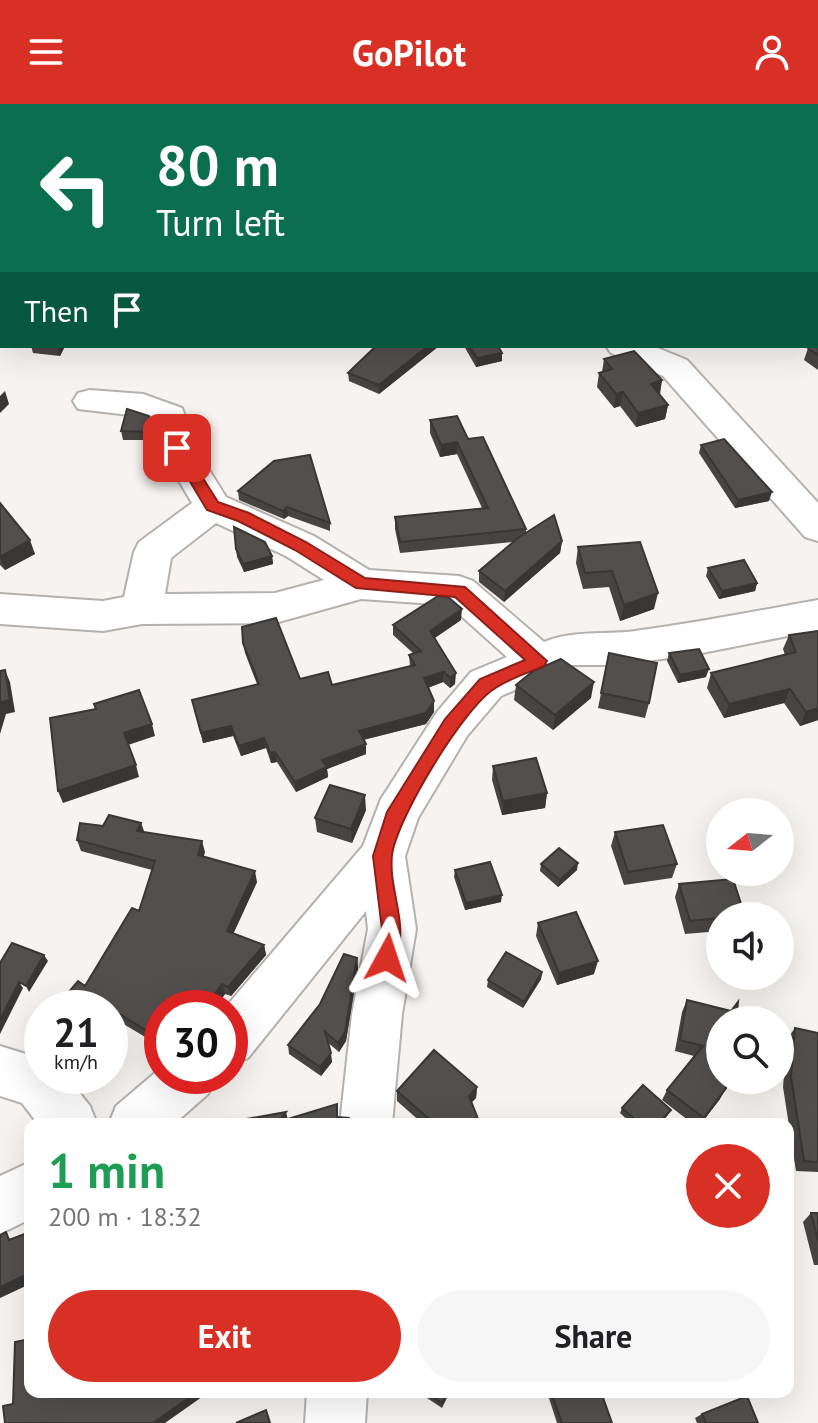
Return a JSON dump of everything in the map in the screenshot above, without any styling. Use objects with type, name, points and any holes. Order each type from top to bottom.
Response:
[{"type":"street","points":[[628,348],[675,368],[818,527]]},
{"type":"street","points":[[90,401],[143,405],[170,416],[171,434],[177,448],[213,506],[243,517],[300,546],[361,584]]},
{"type":"street","points":[[142,609],[153,552],[213,506]]},
{"type":"street","points":[[0,609],[103,616],[142,609],[275,608],[361,584],[459,591],[538,661]]},
{"type":"street","points":[[248,1019],[382,856],[397,812],[452,724],[486,684],[568,649],[616,649],[692,639],[818,615]]},
{"type":"street","points":[[367,1118],[377,1014],[392,929],[382,856]]},
{"type":"street","points":[[0,1071],[39,1083],[66,1118]]},
{"type":"street","points":[[142,1118],[169,1094]]},
{"type":"street","points":[[0,1206],[24,1192]]},
{"type":"street","points":[[335,1423],[337,1398]]},
{"type":"building","points":[[374,348],[425,348],[379,385],[348,373]]},
{"type":"building","points":[[470,348],[499,348],[502,353],[477,358]]},
{"type":"building","points":[[634,351],[662,380],[651,384],[668,405],[638,413],[623,392],[616,394],[599,373],[612,369],[604,359]]},
{"type":"building","points":[[127,409],[149,416],[154,432],[121,431]]},
{"type":"building","points":[[457,416],[468,439],[483,437],[526,529],[400,542],[395,517],[488,508],[457,442],[441,445],[430,420]]},
{"type":"building","points":[[724,439],[772,492],[738,500],[701,445]]},
{"type":"building","points":[[310,455],[330,523],[287,507],[283,511],[238,491],[274,461]]},
{"type":"building","points":[[0,503],[30,540],[0,557]]},
{"type":"building","points":[[554,515],[562,541],[505,591],[479,571],[518,538]]},
{"type":"building","points":[[234,527],[265,542],[272,556],[243,564],[236,549]]},
{"type":"building","points":[[640,542],[658,593],[624,605],[612,571],[585,573],[578,547]]},
{"type":"building","points":[[744,560],[757,583],[722,591],[708,568]]},
{"type":"building","points":[[438,596],[448,597],[462,609],[430,631],[456,673],[450,678],[444,672],[424,678],[434,701],[426,713],[359,731],[366,744],[322,760],[327,767],[295,782],[275,752],[270,753],[264,738],[239,746],[231,726],[201,733],[192,700],[259,684],[243,643],[242,627],[276,618],[300,679],[328,672],[332,685],[415,665],[409,655],[421,651],[393,625]]},
{"type":"building","points":[[818,631],[818,708],[806,712],[790,689],[729,704],[711,673],[796,652],[789,635]]},
{"type":"building","points":[[699,649],[709,669],[680,675],[669,653]]},
{"type":"building","points":[[609,653],[657,663],[649,703],[601,693]]},
{"type":"building","points":[[561,659],[594,682],[555,715],[516,685],[533,671]]},
{"type":"building","points":[[5,670],[10,700],[0,704],[0,671]]},
{"type":"building","points":[[139,690],[152,724],[124,733],[136,765],[58,791],[50,718],[96,709],[94,704]]},
{"type":"building","points":[[536,758],[547,793],[503,801],[493,766]]},
{"type":"building","points":[[330,785],[365,795],[351,829],[315,818]]},
{"type":"building","points":[[109,815],[141,823],[137,831],[202,841],[198,855],[255,871],[227,931],[264,945],[228,987],[222,984],[218,990],[144,990],[144,1029],[128,1019],[128,990],[70,990],[78,981],[85,986],[132,908],[139,911],[155,861],[77,840],[80,823],[103,826]]},
{"type":"building","points":[[663,825],[677,864],[628,872],[615,832]]},
{"type":"building","points":[[559,848],[578,863],[560,880],[541,864]]},
{"type":"building","points":[[490,862],[502,895],[466,903],[455,870]]},
{"type":"building","points":[[706,882],[706,886],[735,886],[740,902],[706,902],[706,919],[690,921],[679,884]]},
{"type":"building","points":[[576,912],[598,961],[559,973],[538,923]]},
{"type":"building","points":[[12,943],[44,955],[26,986],[19,982],[0,1020],[0,963]]},
{"type":"building","points":[[506,952],[542,972],[524,1002],[488,980]]},
{"type":"building","points":[[344,954],[357,958],[345,1032],[338,1043],[325,1032],[331,1053],[320,1067],[288,1045],[320,1004]]},
{"type":"building","points":[[687,1000],[711,1006],[706,1006],[706,1094],[722,1094],[704,1118],[667,1090],[703,1046],[680,1040]]},
{"type":"building","points":[[795,1028],[818,1033],[818,1162],[804,1161],[794,1094]]},
{"type":"building","points":[[434,1050],[477,1087],[469,1096],[478,1118],[428,1118],[397,1091]]},
{"type":"building","points":[[643,1085],[671,1110],[664,1118],[633,1118],[622,1108]]},
{"type":"building","points":[[337,1104],[337,1117],[349,1118],[291,1118]]},
{"type":"building","points":[[286,1112],[281,1118],[252,1118]]},
{"type":"building","points":[[811,1213],[818,1213],[818,1240]]},
{"type":"building","points":[[6,1232],[9,1240],[24,1234],[24,1276],[0,1287],[0,1235]]},
{"type":"building","points":[[24,1340],[24,1398],[188,1398],[153,1423],[5,1423],[3,1406],[13,1404],[15,1342]]},
{"type":"building","points":[[553,1398],[603,1398],[612,1423],[562,1423]]},
{"type":"building","points":[[748,1398],[758,1423],[706,1423],[702,1414]]},
{"type":"building","points":[[266,1410],[270,1423],[236,1423]]},
{"type":"route","points":[[177,448],[213,506],[243,517],[300,546],[361,584],[459,591],[538,661],[486,684],[452,724],[397,812],[382,856],[392,929],[387,958]]}]
